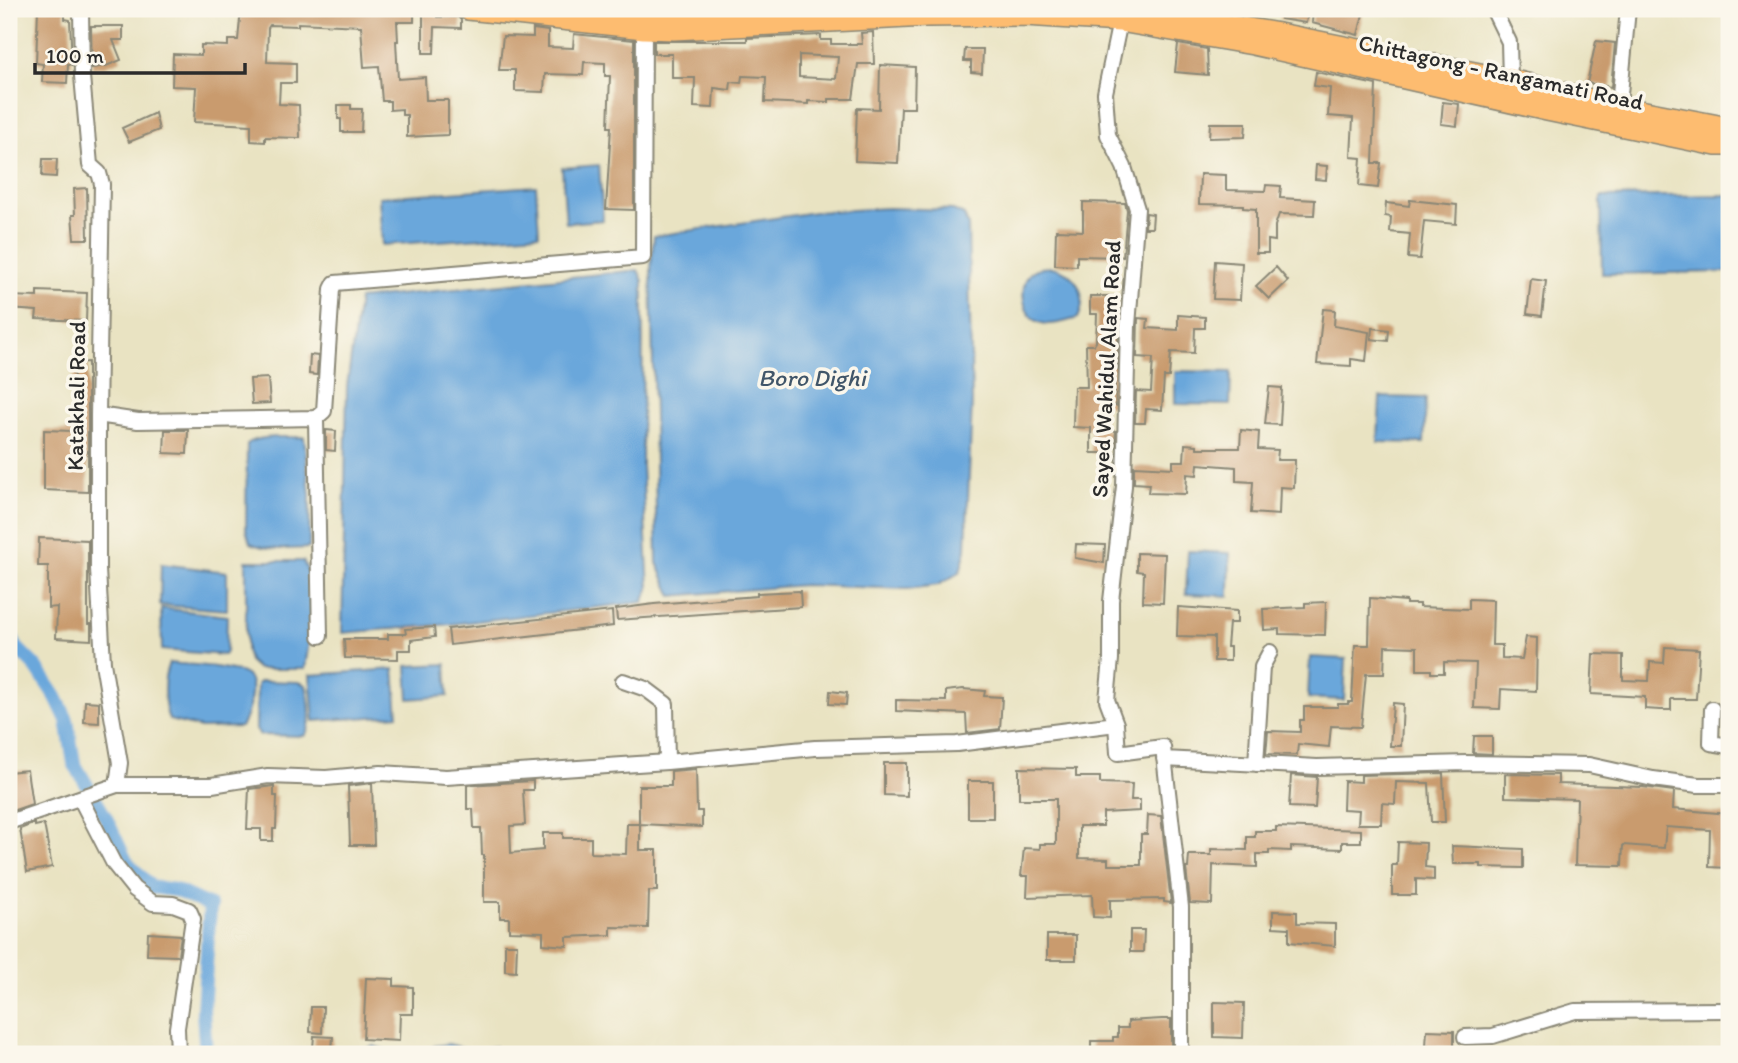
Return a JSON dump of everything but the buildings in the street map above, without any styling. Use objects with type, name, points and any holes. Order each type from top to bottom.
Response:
[{"type":"highway","name":"Chittagong - Rangamati Road","points":[[468,9],[644,28],[740,27],[951,16],[1123,15],[1279,34],[1510,80],[1716,145],[1729,145]]},
{"type":"highway","points":[[595,9],[648,14],[771,9]]},
{"type":"highway","name":"Chittagong - Rangamati Road","points":[[1123,15],[1253,44],[1618,115],[1729,128]]},
{"type":"street","name":"Katakhali Road","points":[[81,9],[82,76],[90,165],[99,173],[102,184],[97,415],[99,569],[103,663],[120,763],[117,785]]},
{"type":"street","points":[[1493,9],[1509,42],[1510,80]]},
{"type":"street","points":[[1618,115],[1628,9]]},
{"type":"street","name":"Sayed Wahidul Alam Road","points":[[1123,15],[1104,93],[1108,135],[1124,167],[1137,209],[1128,326],[1124,474],[1111,601],[1111,659],[1107,700],[1116,724],[1118,753],[1163,747],[1164,759]]},
{"type":"street","points":[[97,415],[138,421],[316,418],[324,411],[332,289],[335,283],[643,257],[644,28]]},
{"type":"street","points":[[316,418],[320,636]]},
{"type":"street","points":[[1256,764],[1262,667],[1270,652]]},
{"type":"street","points":[[623,681],[646,689],[666,704],[667,762]]},
{"type":"street","points":[[1712,709],[1711,743],[1729,746]]},
{"type":"street","points":[[9,822],[117,785],[212,785],[268,776],[326,778],[381,773],[446,777],[667,762],[816,748],[957,744],[1116,724]]},
{"type":"street","points":[[1181,1054],[1181,907],[1164,759],[1317,767],[1468,763],[1590,765],[1653,779],[1698,785],[1729,785]]},
{"type":"street","points":[[80,798],[114,864],[134,889],[153,903],[173,904],[189,910],[193,919],[177,1028],[178,1054]]},
{"type":"street","points":[[1465,1037],[1493,1036],[1575,1011],[1729,1010]]},
{"type":"water","points":[[599,165],[603,220],[566,223],[562,168]]},
{"type":"water","points":[[536,186],[539,234],[382,245],[379,197]]},
{"type":"water","points":[[1729,195],[1729,272],[1602,274],[1601,197]]},
{"type":"water","name":"Boro Dighi","points":[[889,208],[953,210],[964,215],[968,226],[972,401],[966,549],[960,572],[938,585],[907,589],[804,585],[672,596],[657,563],[651,268],[654,236],[815,212]]},
{"type":"water","points":[[1052,267],[1068,274],[1078,286],[1082,301],[1078,318],[1048,324],[1039,322],[1028,313],[1024,289],[1029,275],[1037,269]]},
{"type":"water","points":[[638,270],[643,281],[642,466],[649,589],[643,602],[452,624],[342,633],[347,386],[359,299]]},
{"type":"water","points":[[1175,371],[1231,372],[1230,405],[1175,404]]},
{"type":"water","points":[[1380,397],[1426,398],[1424,443],[1378,442]]},
{"type":"water","points":[[304,437],[310,495],[309,548],[272,548],[250,543],[246,529],[247,444],[267,438]]},
{"type":"water","points":[[1188,551],[1230,553],[1229,596],[1186,594]]},
{"type":"water","points":[[246,561],[303,561],[311,586],[312,600],[305,669],[258,669],[249,661],[246,650]]},
{"type":"water","points":[[161,564],[227,572],[227,610],[160,605]]},
{"type":"water","points":[[161,608],[227,616],[224,655],[162,650]]},
{"type":"water","points":[[1310,657],[1346,659],[1344,700],[1308,698]]},
{"type":"water","points":[[169,663],[220,668],[246,675],[251,693],[241,727],[201,728],[169,720],[164,691]]},
{"type":"water","points":[[446,664],[448,696],[409,699],[407,666]]},
{"type":"water","points":[[394,669],[398,715],[314,721],[310,675]]},
{"type":"water","points":[[261,681],[299,682],[306,685],[310,719],[304,736],[260,735],[256,729],[257,684]]},
{"type":"water","points":[[448,1044],[475,1051],[494,1047],[490,1054],[395,1054],[427,1052],[435,1046]]},
{"type":"water","points":[[374,1046],[395,1054],[367,1054],[368,1048]]},
{"type":"waterway","points":[[9,633],[17,648],[36,667],[56,697],[67,720],[74,763],[106,818],[126,861],[151,887],[175,890],[210,906],[203,1011],[206,1054]]}]
